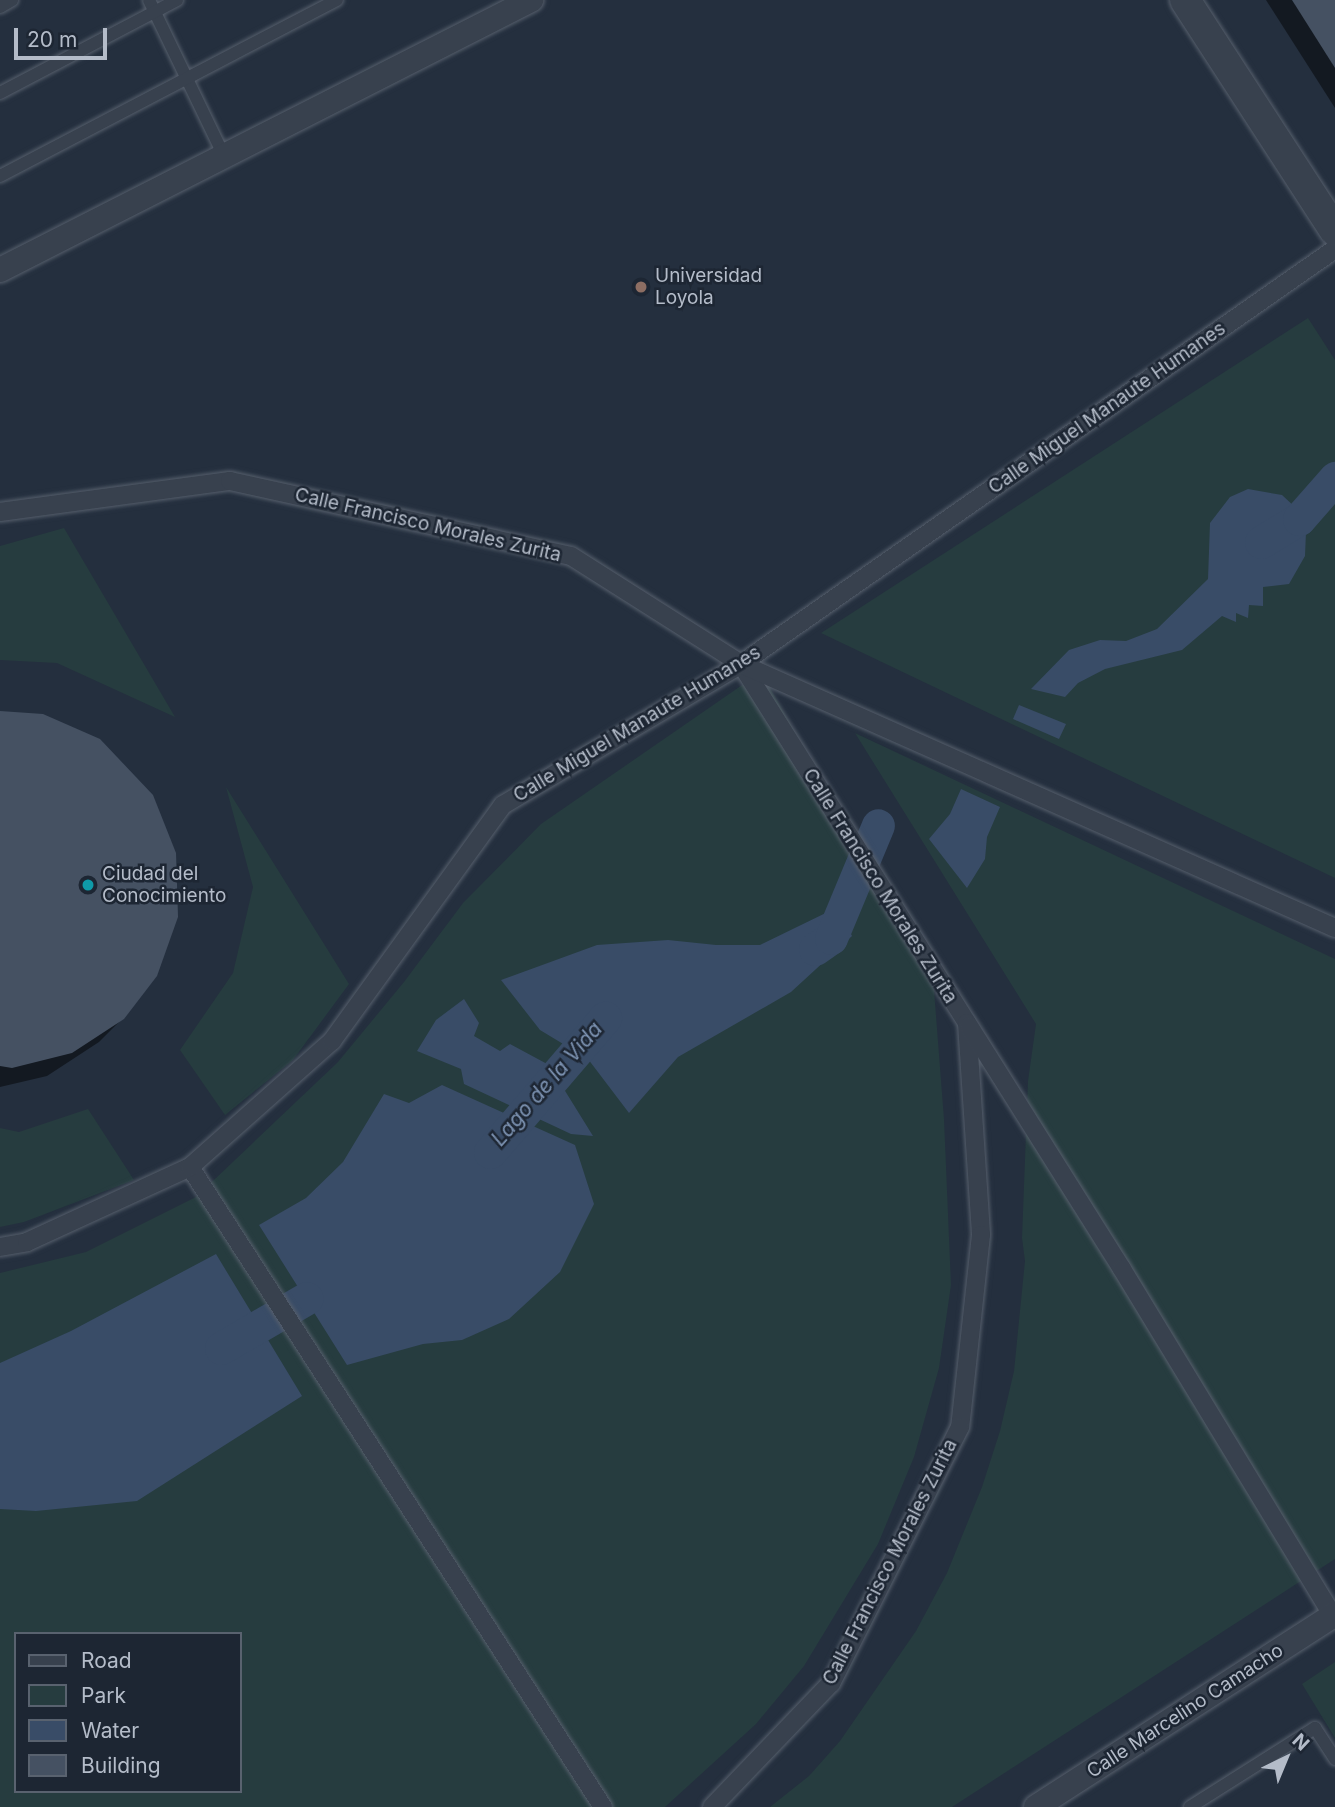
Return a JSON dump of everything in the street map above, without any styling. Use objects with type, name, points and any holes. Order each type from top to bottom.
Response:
[{"type":"street","points":[[0,270],[531,0]]},
{"type":"street","points":[[1185,0],[1335,231]]},
{"type":"street","name":"Calle Miguel Manaute Humanes","points":[[0,1247],[27,1242],[190,1167],[332,1041],[503,805],[741,664],[1335,249]]},
{"type":"street","name":"Calle Francisco Morales Zurita","points":[[0,512],[230,481],[571,556],[741,664],[1122,1269],[1334,1616]]},
{"type":"street","points":[[741,664],[1335,928]]},
{"type":"street","name":"Calle Francisco Morales Zurita","points":[[712,1807],[831,1683],[960,1427],[981,1235],[967,1023]]},
{"type":"street","points":[[190,1167],[603,1807]]},
{"type":"street","name":"Calle Marcelino Camacho","points":[[1036,1807],[1334,1616]]},
{"type":"lane","points":[[0,7],[12,0]]},
{"type":"lane","points":[[0,93],[152,6],[177,0]]},
{"type":"lane","points":[[0,176],[337,0]]},
{"type":"lane","points":[[152,6],[224,156]]},
{"type":"lane","points":[[1190,1807],[1314,1728],[1335,1759]]},
{"type":"green space","points":[[1308,318],[1335,360],[1335,878],[821,633]]},
{"type":"green space","points":[[64,528],[175,717],[57,663],[0,660],[0,546]]},
{"type":"green space","points":[[761,672],[933,977],[944,1119],[951,1285],[939,1368],[914,1457],[878,1544],[804,1666],[756,1724],[665,1807],[0,1807],[0,1273],[86,1252],[196,1197],[338,1062],[404,982],[463,903],[541,824]]},
{"type":"green space","points":[[855,733],[1335,959],[1335,1559],[952,1807],[770,1807],[809,1776],[840,1741],[916,1631],[947,1573],[982,1487],[1000,1431],[1014,1371],[1025,1261],[1022,1238],[1028,1081],[1036,1024]]},
{"type":"green space","points":[[226,787],[349,984],[293,1060],[225,1115],[180,1050],[233,973],[253,887]]},
{"type":"green space","points":[[88,1109],[134,1180],[24,1222],[0,1227],[0,1128],[19,1132]]},
{"type":"green space","points":[[1335,1662],[1335,1738],[1302,1684]]},
{"type":"water","points":[[1248,489],[1282,495],[1296,508],[1306,532],[1305,556],[1289,584],[1263,587],[1263,606],[1249,605],[1248,618],[1236,613],[1236,622],[1222,616],[1182,650],[1105,669],[1078,683],[1065,697],[1031,689],[1069,650],[1100,640],[1126,641],[1157,629],[1208,579],[1210,523],[1230,497]]},
{"type":"water","points":[[1019,705],[1066,724],[1059,739],[1013,719]]},
{"type":"water","points":[[961,789],[1000,807],[987,837],[985,859],[967,888],[929,839],[950,814]]},
{"type":"water","points":[[838,907],[852,936],[791,992],[678,1057],[629,1113],[588,1059],[540,1030],[501,980],[597,945],[668,940],[716,945],[760,945]]},
{"type":"water","points":[[464,999],[479,1023],[474,1036],[500,1051],[510,1044],[549,1065],[593,1136],[571,1134],[464,1084],[461,1069],[417,1051],[436,1020]]},
{"type":"water","points":[[442,1085],[575,1145],[594,1204],[560,1272],[509,1319],[462,1340],[423,1344],[347,1365],[259,1225],[306,1198],[343,1162],[384,1094],[409,1103]]},
{"type":"water","points":[[216,1254],[302,1396],[137,1501],[36,1511],[0,1509],[0,1363],[71,1331]]},
{"type":"building","points":[[1292,0],[1335,0],[1335,68]]},
{"type":"building","name":"Ciudad del Conocimiento","points":[[0,711],[43,714],[100,739],[153,795],[176,853],[178,917],[157,976],[124,1019],[72,1053],[12,1068],[0,1066]]},
{"type":"waterway","name":"Lago de la Vida","points":[[1261,542],[1299,519],[1335,478]]},
{"type":"waterway","name":"Lago de la Vida","points":[[815,949],[831,938],[878,825]]},
{"type":"waterway","name":"Lago de la Vida","points":[[490,1152],[605,1018]]},
{"type":"waterway","name":"Lago de la Vida","points":[[221,1348],[307,1298]]},
{"type":"place","name":"Universidad Loyola","points":[[641,287]]},
{"type":"place","name":"Ciudad del Conocimiento","points":[[88,885]]}]
